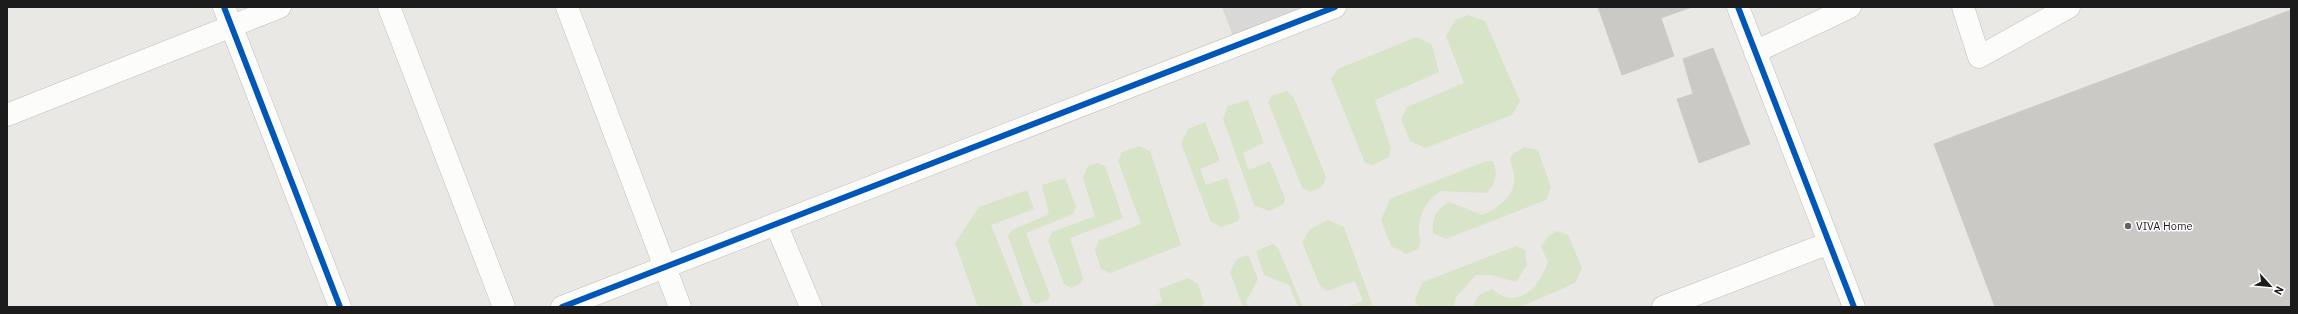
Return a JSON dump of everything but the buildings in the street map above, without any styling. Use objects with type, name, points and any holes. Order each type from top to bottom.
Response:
[{"type":"street","points":[[7,115],[228,16],[280,7]]},
{"type":"street","points":[[388,7],[504,307]]},
{"type":"street","points":[[567,7],[680,307]]},
{"type":"street","points":[[562,307],[1335,7]]},
{"type":"street","points":[[1738,7],[1854,307]]},
{"type":"street","points":[[1755,52],[1850,7]]},
{"type":"street","points":[[1963,7],[1979,57],[2069,7]]},
{"type":"street","points":[[228,16],[340,307]]},
{"type":"street","points":[[776,224],[811,307]]},
{"type":"street","points":[[1663,307],[1829,243]]},
{"type":"shaded area","points":[[1222,7],[1306,7],[1233,36]]},
{"type":"green space","points":[[1468,15],[1485,21],[1520,101],[1512,115],[1425,148],[1410,141],[1401,119],[1407,107],[1464,83],[1446,36],[1455,20]]},
{"type":"green space","points":[[1416,37],[1432,45],[1439,72],[1375,100],[1391,148],[1389,157],[1373,165],[1365,163],[1331,79],[1338,69]]},
{"type":"green space","points":[[1287,91],[1294,98],[1326,177],[1322,187],[1310,192],[1302,188],[1268,102],[1273,95]]},
{"type":"green space","points":[[1248,100],[1264,143],[1243,153],[1249,170],[1270,161],[1285,198],[1284,204],[1269,211],[1254,205],[1223,119],[1228,106]]},
{"type":"green space","points":[[1205,122],[1220,161],[1200,169],[1206,185],[1227,178],[1240,217],[1238,221],[1222,227],[1211,222],[1181,143],[1188,129]]},
{"type":"green space","points":[[1139,146],[1150,151],[1181,245],[1110,273],[1101,269],[1095,250],[1098,241],[1141,224],[1118,161],[1122,152]]},
{"type":"green space","points":[[1525,147],[1538,150],[1551,187],[1546,200],[1446,239],[1433,233],[1433,223],[1438,211],[1449,202],[1482,215],[1494,209],[1504,201],[1509,196],[1514,184],[1514,175],[1510,158],[1514,153]]},
{"type":"green space","points":[[1486,161],[1493,161],[1496,171],[1496,178],[1486,193],[1441,191],[1431,199],[1422,214],[1419,226],[1420,243],[1418,249],[1406,254],[1391,246],[1381,220],[1390,199]]},
{"type":"green space","points":[[1097,163],[1105,166],[1123,218],[1070,238],[1083,278],[1081,283],[1071,288],[1064,284],[1048,240],[1052,232],[1095,216],[1083,178],[1088,166]]},
{"type":"green space","points":[[1065,178],[1076,207],[1073,214],[1026,233],[1050,295],[1048,300],[1036,304],[1031,301],[1008,236],[1012,230],[1049,214],[1042,185]]},
{"type":"green space","points":[[1027,190],[1034,209],[991,225],[1023,305],[1021,307],[978,307],[955,243],[979,207]]},
{"type":"green space","points":[[1328,220],[1344,227],[1373,307],[1346,307],[1363,301],[1355,281],[1327,291],[1320,286],[1302,242],[1310,229]]},
{"type":"green space","points":[[1557,231],[1568,235],[1582,268],[1575,283],[1520,307],[1472,307],[1479,295],[1492,289],[1499,294],[1514,298],[1528,293],[1538,282],[1546,268],[1548,261],[1541,247],[1548,236]]},
{"type":"green space","points":[[1273,244],[1278,248],[1303,307],[1298,307],[1289,285],[1264,275],[1256,251]]},
{"type":"green space","points":[[1516,246],[1525,250],[1527,265],[1516,282],[1491,275],[1476,275],[1456,297],[1454,307],[1418,307],[1415,299],[1423,282]]},
{"type":"green space","points":[[1248,255],[1258,279],[1246,302],[1248,307],[1243,307],[1230,272],[1237,259]]},
{"type":"green space","points":[[1188,278],[1198,284],[1204,303],[1201,307],[1149,307],[1162,302],[1159,289]]},
{"type":"cycle path","points":[[224,7],[340,307]]},
{"type":"cycle path","points":[[562,307],[1335,7]]},
{"type":"cycle path","points":[[1738,7],[1854,307]]},
{"type":"place","name":"VIVA Home","points":[[2128,226]]}]
